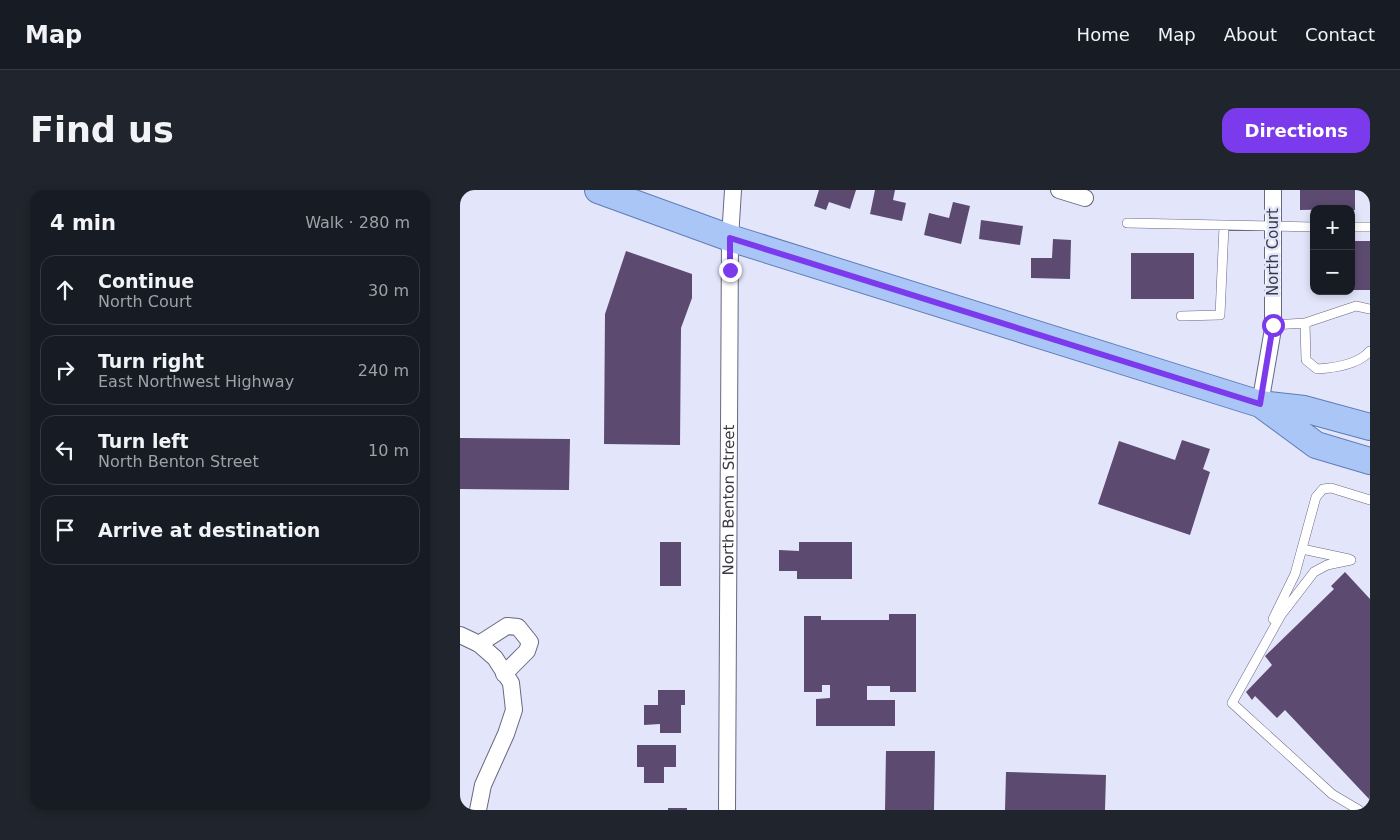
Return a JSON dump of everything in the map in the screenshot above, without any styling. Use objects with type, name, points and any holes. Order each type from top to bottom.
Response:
[{"type":"main road","points":[[598,190],[730,238],[1260,404],[1304,409],[1370,427]]},
{"type":"main road","points":[[1260,404],[1316,444],[1370,461]]},
{"type":"street","name":"North Benton Street","points":[[727,810],[730,238],[733,190]]},
{"type":"street","points":[[1059,190],[1085,198]]},
{"type":"street","name":"North Court","points":[[1260,404],[1273,325],[1273,190]]},
{"type":"street","points":[[479,644],[507,626],[518,627],[526,635],[530,642],[527,651],[504,674]]},
{"type":"street","points":[[460,635],[479,644],[495,658],[511,683],[514,710],[506,734],[483,785],[478,810]]},
{"type":"lane","points":[[1127,223],[1310,227]]},
{"type":"lane","points":[[1181,316],[1220,315],[1224,226]]},
{"type":"lane","points":[[1355,227],[1370,227]]},
{"type":"lane","points":[[1273,325],[1305,323],[1356,306],[1370,309]]},
{"type":"lane","points":[[1305,323],[1306,360],[1317,369],[1339,368],[1367,355],[1370,351]]},
{"type":"lane","points":[[1269,636],[1273,617],[1296,574],[1316,497],[1323,489],[1331,488],[1370,500]]},
{"type":"lane","points":[[1302,548],[1351,560],[1327,565],[1314,572],[1281,614],[1232,703],[1332,794],[1359,810]]},
{"type":"building","points":[[819,190],[856,190],[850,209],[829,202],[826,210],[814,206]]},
{"type":"building","points":[[875,190],[895,190],[893,200],[906,203],[902,221],[870,214]]},
{"type":"building","points":[[1300,190],[1355,190],[1355,205],[1310,205],[1310,210],[1300,210]]},
{"type":"building","points":[[953,202],[970,206],[961,244],[924,235],[929,213],[949,218]]},
{"type":"building","points":[[981,220],[1023,226],[1020,245],[979,239]]},
{"type":"building","points":[[1053,239],[1071,240],[1070,279],[1031,278],[1031,258],[1052,258]]},
{"type":"building","points":[[1355,241],[1370,241],[1370,290],[1355,290]]},
{"type":"building","points":[[626,251],[692,274],[692,298],[681,328],[680,445],[604,444],[605,314]]},
{"type":"building","points":[[1131,253],[1194,253],[1194,299],[1131,299]]},
{"type":"building","points":[[460,438],[570,439],[569,490],[460,489]]},
{"type":"building","points":[[1182,440],[1210,449],[1203,469],[1210,472],[1190,535],[1098,504],[1119,441],[1175,460]]},
{"type":"building","points":[[660,542],[681,542],[681,586],[660,586]]},
{"type":"building","points":[[799,542],[852,542],[852,579],[797,579],[797,571],[779,571],[779,550],[799,551]]},
{"type":"building","points":[[1345,572],[1370,599],[1370,800],[1285,710],[1277,718],[1255,696],[1252,700],[1246,692],[1272,665],[1265,656],[1334,589],[1331,586]]},
{"type":"building","points":[[889,614],[916,614],[916,692],[890,692],[890,686],[867,686],[867,700],[895,700],[895,726],[816,726],[816,699],[830,698],[830,685],[822,685],[822,692],[804,692],[804,616],[821,616],[821,620],[889,620]]},
{"type":"building","points":[[658,690],[685,690],[685,705],[681,705],[681,733],[660,733],[660,724],[644,725],[644,705],[658,705]]},
{"type":"building","points":[[637,745],[676,745],[676,767],[664,767],[664,783],[644,783],[644,767],[637,767]]},
{"type":"building","points":[[886,751],[935,751],[934,810],[885,810]]},
{"type":"building","points":[[1006,772],[1106,775],[1105,810],[1005,810]]},
{"type":"building","points":[[668,808],[687,808],[687,810],[668,810]]},
{"type":"route","points":[[730,270],[730,238],[1260,404],[1273,325]]}]
